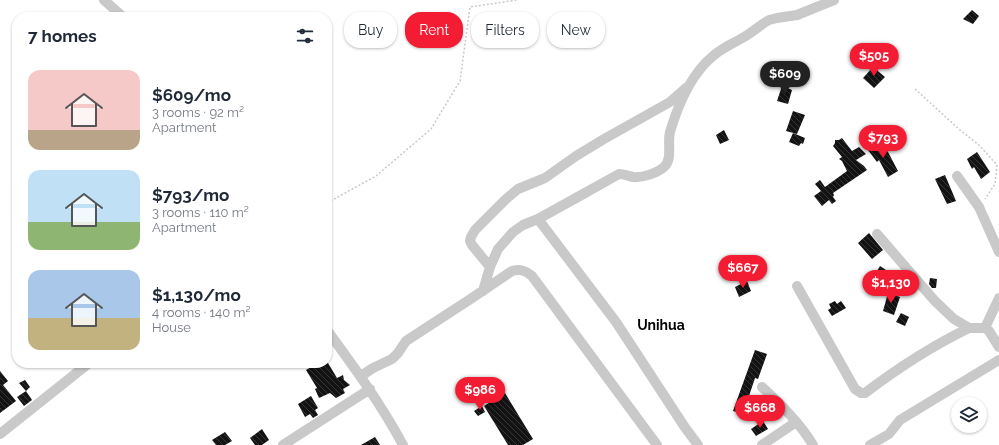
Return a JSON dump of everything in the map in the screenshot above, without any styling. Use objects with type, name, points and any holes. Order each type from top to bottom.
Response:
[{"type":"street","points":[[104,0],[117,12]]},
{"type":"street","points":[[490,267],[470,241],[475,230],[506,199],[518,190],[546,178],[598,143],[670,102],[690,84],[712,56],[746,36],[762,24],[776,18],[797,15],[834,0]]},
{"type":"street","points":[[483,291],[490,267],[498,249],[505,240],[523,224],[538,219],[618,174],[636,178],[644,177],[664,167],[668,162],[670,134],[679,107],[690,84]]},
{"type":"street","points":[[957,176],[979,207],[999,252]]},
{"type":"street","points":[[538,219],[616,322],[698,445]]},
{"type":"street","points":[[877,234],[934,300],[954,319],[969,328]]},
{"type":"street","points":[[361,376],[373,368],[392,359],[406,341],[517,269],[527,272],[657,445]]},
{"type":"street","points":[[797,286],[855,389],[860,393],[865,393],[936,344],[969,328],[985,328]]},
{"type":"street","points":[[985,328],[999,298]]},
{"type":"street","points":[[985,328],[999,347]]},
{"type":"street","points":[[332,337],[370,389],[391,422],[403,445]]},
{"type":"street","points":[[870,445],[889,434],[900,420],[999,360]]},
{"type":"street","points":[[0,434],[82,368]]},
{"type":"street","points":[[762,387],[796,422],[813,445]]},
{"type":"street","points":[[283,445],[370,389]]},
{"type":"street","points":[[762,445],[796,422]]},
{"type":"path","points":[[332,199],[376,176],[431,129],[460,82],[470,7],[517,0]]},
{"type":"path","points":[[915,89],[980,146],[997,165],[995,184],[979,207]]},
{"type":"building","points":[[972,10],[979,16],[973,24],[963,19]]},
{"type":"building","points":[[873,67],[885,77],[874,88],[863,78]]},
{"type":"building","points":[[782,86],[792,90],[788,104],[777,101]]},
{"type":"building","points":[[793,111],[805,115],[797,134],[786,131]]},
{"type":"building","points":[[724,130],[729,140],[720,144],[716,135]]},
{"type":"building","points":[[793,133],[805,138],[803,144],[801,143],[799,146],[789,142]]},
{"type":"building","points":[[842,138],[852,151],[859,147],[866,154],[856,160],[867,170],[833,193],[833,197],[836,201],[832,204],[829,200],[822,206],[814,196],[821,191],[815,184],[820,180],[825,187],[847,171],[842,161],[839,159],[842,157],[833,146],[835,140]]},
{"type":"building","points":[[879,141],[888,152],[898,171],[888,177],[879,160],[877,162],[868,150]]},
{"type":"building","points":[[977,152],[990,172],[981,179],[974,167],[972,169],[967,159]]},
{"type":"building","points":[[945,175],[956,201],[947,204],[935,179]]},
{"type":"building","points":[[869,233],[883,250],[872,259],[858,243]]},
{"type":"building","points":[[880,266],[889,272],[880,285],[874,281],[876,277],[874,276]]},
{"type":"building","points":[[930,278],[937,279],[936,288],[932,288],[929,284]]},
{"type":"building","points":[[747,281],[751,291],[739,297],[735,287]]},
{"type":"building","points":[[888,293],[900,297],[894,315],[883,311]]},
{"type":"building","points":[[835,301],[837,304],[841,301],[846,308],[832,316],[828,310],[831,308],[829,304]]},
{"type":"building","points":[[901,313],[909,317],[905,326],[896,322]]},
{"type":"building","points":[[755,350],[767,354],[758,379],[755,378],[743,414],[733,411]]},
{"type":"building","points":[[309,368],[331,368],[337,378],[343,375],[344,380],[350,385],[343,389],[345,393],[336,398],[330,393],[319,398],[315,389],[317,388],[306,370]]},
{"type":"building","points":[[0,371],[8,381],[3,385],[16,401],[0,413]]},
{"type":"building","points":[[25,380],[30,387],[26,391],[19,383]]},
{"type":"building","points":[[26,391],[32,400],[24,406],[17,397]]},
{"type":"building","points":[[505,393],[533,439],[523,445],[508,445],[484,406]]},
{"type":"building","points":[[311,396],[318,408],[315,410],[318,415],[313,418],[310,414],[305,417],[298,404]]},
{"type":"building","points":[[482,406],[485,412],[478,416],[474,411]]},
{"type":"building","points":[[763,421],[768,429],[756,436],[751,429]]},
{"type":"building","points":[[262,429],[269,440],[262,445],[255,445],[250,438]]},
{"type":"building","points":[[225,432],[232,441],[225,445],[216,445],[212,440]]},
{"type":"building","points":[[375,437],[380,445],[361,445]]},
{"type":"district","name":"Unihua","points":[[661,325]]}]
